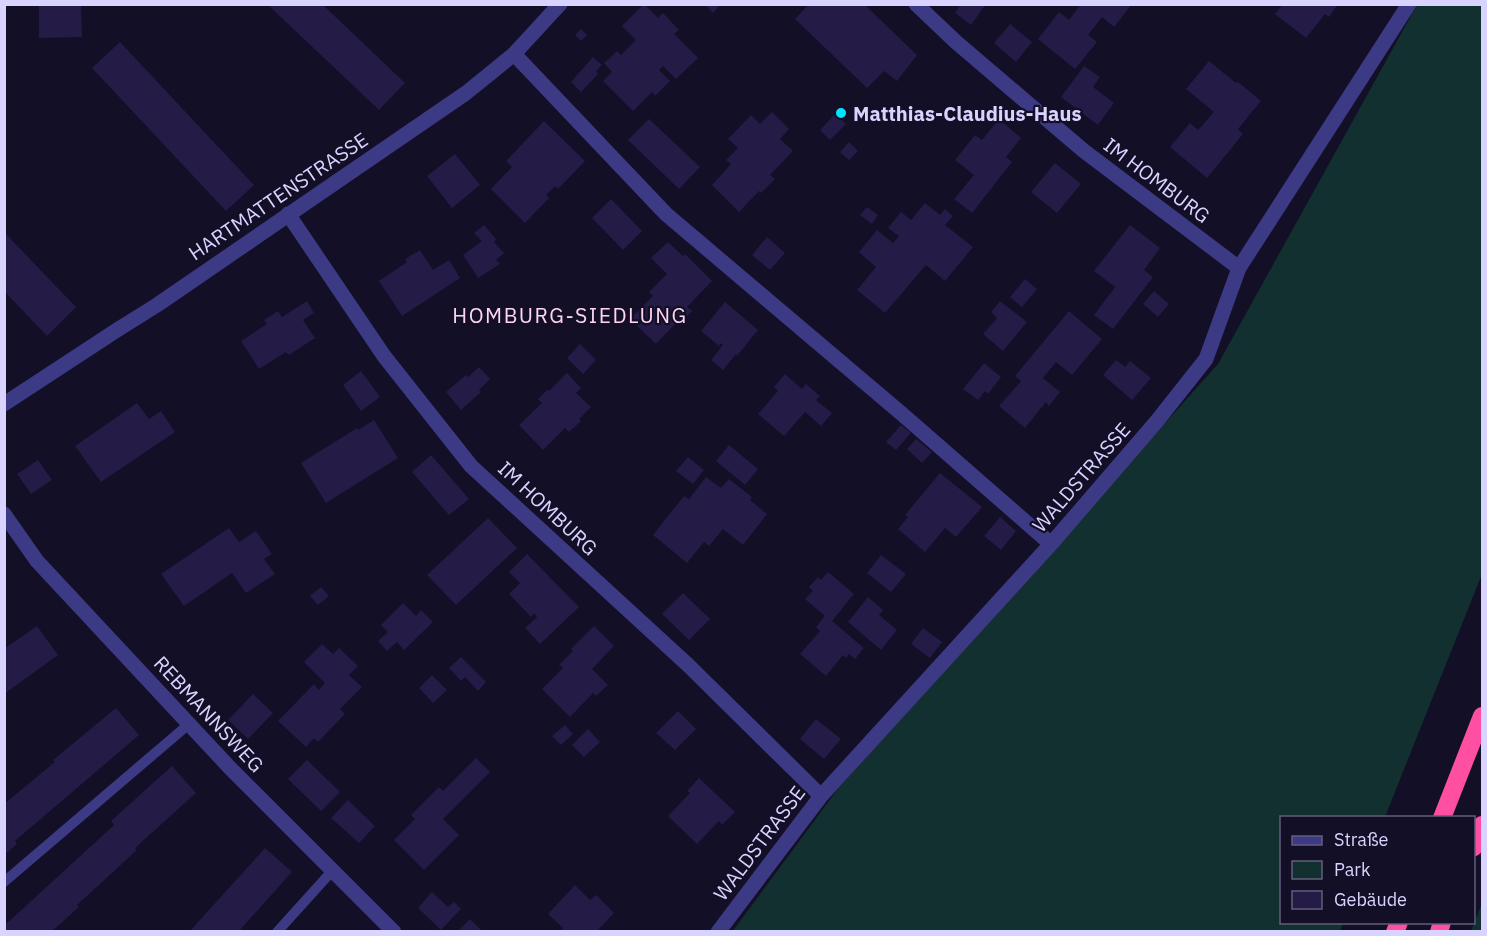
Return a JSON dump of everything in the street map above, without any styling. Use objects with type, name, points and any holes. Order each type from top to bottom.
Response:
[{"type":"highway","points":[[1443,816],[1482,716]]},
{"type":"highway","points":[[1475,842],[1482,825]]},
{"type":"street","name":"HARTMATTENSTRASSE","points":[[4,404],[157,305],[466,93],[514,54],[560,4]]},
{"type":"street","name":"IM HOMBURG","points":[[916,4],[956,42],[1084,151],[1239,268]]},
{"type":"street","name":"WALDSTRASSE","points":[[718,932],[820,796],[1051,544],[1157,421],[1206,359],[1239,268],[1409,4]]},
{"type":"street","points":[[514,54],[666,214],[1051,544]]},
{"type":"street","name":"IM HOMBURG","points":[[288,214],[384,356],[471,466],[688,665],[820,796]]},
{"type":"street","name":"REBMANNSWEG","points":[[4,514],[37,561],[189,724],[394,932]]},
{"type":"lane","points":[[4,882],[189,724]]},
{"type":"lane","points":[[277,932],[333,870]]},
{"type":"green space","points":[[1417,5],[1482,5],[1482,574],[1385,816],[1280,816],[1280,924],[1343,924],[1340,931],[732,932],[837,790],[1218,364]]},
{"type":"green space","points":[[1482,903],[1482,931],[1471,931]]},
{"type":"building","points":[[39,4],[81,4],[82,37],[39,38]]},
{"type":"building","points":[[267,4],[322,4],[405,83],[379,110]]},
{"type":"building","points":[[644,4],[658,18],[663,13],[679,30],[674,34],[698,58],[676,79],[663,66],[659,70],[670,81],[655,96],[652,92],[633,111],[603,81],[612,72],[604,63],[617,51],[621,55],[636,40],[622,26]]},
{"type":"building","points":[[705,4],[721,4],[713,13]]},
{"type":"building","points":[[809,4],[864,4],[917,55],[897,81],[884,71],[867,88],[795,19]]},
{"type":"building","points":[[961,4],[986,4],[971,25],[955,13]]},
{"type":"building","points":[[1081,4],[1132,4],[1114,27],[1102,17],[1088,35],[1097,42],[1075,69],[1038,39],[1059,12],[1069,20]]},
{"type":"building","points":[[1283,4],[1338,4],[1329,17],[1325,14],[1306,38],[1275,14]]},
{"type":"building","points":[[1010,24],[1032,42],[1016,62],[994,43]]},
{"type":"building","points":[[581,29],[587,35],[581,41],[575,35]]},
{"type":"building","points":[[120,42],[254,185],[226,211],[92,68]]},
{"type":"building","points":[[593,57],[602,65],[596,71],[598,74],[581,92],[571,82]]},
{"type":"building","points":[[1209,61],[1261,101],[1238,129],[1243,134],[1207,178],[1170,147],[1190,123],[1198,130],[1214,112],[1186,89]]},
{"type":"building","points":[[1084,66],[1100,77],[1093,87],[1114,103],[1098,125],[1061,97]]},
{"type":"building","points":[[772,112],[789,129],[780,139],[793,151],[770,175],[775,179],[761,193],[759,191],[739,212],[712,185],[731,164],[726,160],[738,148],[728,139],[751,115],[760,124]]},
{"type":"building","points":[[835,114],[846,124],[830,140],[820,130]]},
{"type":"building","points":[[649,119],[700,167],[679,189],[628,140]]},
{"type":"building","points":[[999,119],[1021,138],[1006,157],[1012,162],[972,213],[954,199],[974,175],[955,160],[975,135],[982,140]]},
{"type":"building","points":[[544,121],[585,161],[558,189],[555,186],[546,195],[549,198],[525,223],[491,189],[512,167],[506,161]]},
{"type":"building","points":[[849,142],[858,151],[849,160],[840,152]]},
{"type":"building","points":[[455,154],[480,185],[452,208],[427,176]]},
{"type":"building","points":[[1055,163],[1081,184],[1057,213],[1031,192]]},
{"type":"building","points":[[611,199],[642,231],[623,250],[592,218]]},
{"type":"building","points":[[925,203],[940,215],[945,209],[953,216],[945,225],[973,247],[945,281],[926,265],[885,313],[857,290],[876,267],[859,252],[877,230],[893,243],[899,236],[888,228],[901,212],[911,220]]},
{"type":"building","points":[[867,207],[878,215],[872,224],[860,215]]},
{"type":"building","points":[[484,225],[504,253],[496,260],[500,264],[478,278],[463,255],[482,241],[474,233]]},
{"type":"building","points":[[1130,225],[1160,248],[1144,270],[1153,277],[1113,329],[1094,315],[1115,287],[1094,271]]},
{"type":"building","points":[[4,232],[76,307],[47,336],[4,291]]},
{"type":"building","points":[[767,237],[785,253],[770,270],[752,255]]},
{"type":"building","points":[[668,242],[683,256],[685,254],[712,281],[687,307],[692,311],[681,322],[679,320],[656,344],[630,319],[653,296],[649,292],[667,274],[651,258]]},
{"type":"building","points":[[420,250],[433,270],[449,260],[460,278],[402,316],[379,281],[407,262],[405,259]]},
{"type":"building","points":[[1025,279],[1037,289],[1022,307],[1010,297]]},
{"type":"building","points":[[1154,291],[1169,304],[1158,317],[1143,304]]},
{"type":"building","points":[[307,301],[314,313],[303,320],[315,338],[289,355],[286,352],[259,369],[241,341],[267,324],[264,320],[278,311],[282,317]]},
{"type":"building","points":[[1000,301],[1027,322],[1003,351],[983,334],[997,318],[991,312]]},
{"type":"building","points":[[725,302],[758,330],[723,370],[711,360],[723,345],[721,343],[719,346],[701,331]]},
{"type":"building","points":[[1069,311],[1102,339],[1072,375],[1056,362],[1043,378],[1060,392],[1049,406],[1046,402],[1025,428],[999,406],[1021,381],[1015,376]]},
{"type":"building","points":[[580,344],[596,360],[583,374],[567,358]]},
{"type":"building","points":[[1116,360],[1125,367],[1130,361],[1151,378],[1132,400],[1103,375]]},
{"type":"building","points":[[984,363],[1001,377],[988,394],[985,391],[978,400],[963,389]]},
{"type":"building","points":[[479,367],[490,379],[479,390],[481,392],[461,410],[446,392]]},
{"type":"building","points":[[361,371],[380,397],[361,411],[343,385]]},
{"type":"building","points":[[567,373],[581,388],[576,393],[591,407],[569,432],[565,428],[543,450],[519,425],[542,403],[538,399]]},
{"type":"building","points":[[785,374],[802,389],[806,384],[820,396],[816,400],[832,413],[821,426],[805,412],[784,436],[758,414],[778,391],[774,387]]},
{"type":"building","points":[[137,403],[149,419],[161,411],[175,432],[101,482],[75,446]]},
{"type":"building","points":[[374,420],[398,458],[326,503],[301,463]]},
{"type":"building","points":[[901,425],[911,433],[896,450],[886,442]]},
{"type":"building","points":[[916,439],[932,452],[922,463],[907,449]]},
{"type":"building","points":[[729,445],[758,469],[745,485],[716,461]]},
{"type":"building","points":[[431,455],[469,499],[449,515],[412,472]]},
{"type":"building","points":[[688,457],[704,470],[693,484],[676,471]]},
{"type":"building","points":[[38,460],[52,480],[31,494],[17,474]]},
{"type":"building","points":[[940,473],[982,507],[956,537],[945,528],[925,552],[898,529],[908,517],[905,515]]},
{"type":"building","points":[[706,477],[721,488],[729,479],[752,497],[750,500],[767,514],[743,545],[723,529],[709,546],[704,542],[687,563],[653,535],[684,496],[689,499]]},
{"type":"building","points":[[1000,517],[1016,531],[1001,550],[984,536]]},
{"type":"building","points":[[488,518],[517,548],[456,605],[427,575]]},
{"type":"building","points":[[229,528],[239,542],[256,531],[272,554],[264,559],[275,574],[246,593],[232,573],[184,606],[161,574]]},
{"type":"building","points":[[527,554],[579,607],[540,644],[525,628],[537,617],[534,613],[531,617],[509,594],[520,583],[509,572]]},
{"type":"building","points":[[881,555],[906,574],[891,592],[867,573]]},
{"type":"building","points":[[828,572],[854,594],[832,621],[864,648],[855,659],[849,654],[846,658],[843,655],[826,676],[800,654],[820,631],[816,627],[825,616],[805,599],[813,591],[809,587],[818,577],[821,580]]},
{"type":"building","points":[[321,587],[329,596],[318,605],[310,596]]},
{"type":"building","points":[[683,593],[710,619],[689,640],[662,614]]},
{"type":"building","points":[[868,597],[883,610],[879,615],[897,630],[881,650],[848,622]]},
{"type":"building","points":[[403,603],[416,616],[421,610],[433,622],[404,650],[397,642],[387,651],[378,641],[388,632],[381,625]]},
{"type":"building","points":[[37,626],[58,655],[4,694],[4,649]]},
{"type":"building","points":[[594,626],[614,646],[592,669],[608,685],[596,696],[593,693],[570,717],[542,689],[563,668],[559,665],[573,651],[571,649]]},
{"type":"building","points":[[923,628],[942,642],[930,658],[911,644]]},
{"type":"building","points":[[322,644],[333,654],[339,648],[358,666],[349,675],[362,687],[340,709],[345,714],[318,742],[314,738],[306,747],[278,721],[314,684],[319,690],[325,683],[304,662]]},
{"type":"building","points":[[461,657],[486,682],[478,691],[465,677],[461,681],[449,668]]},
{"type":"building","points":[[432,675],[447,690],[433,703],[419,688]]},
{"type":"building","points":[[253,694],[273,713],[248,739],[228,720]]},
{"type":"building","points":[[116,708],[139,735],[15,841],[17,844],[4,855],[4,804]]},
{"type":"building","points":[[678,711],[696,729],[675,750],[656,733]]},
{"type":"building","points":[[816,719],[841,739],[824,759],[800,739]]},
{"type":"building","points":[[565,725],[573,734],[561,745],[552,736]]},
{"type":"building","points":[[588,729],[600,742],[584,757],[572,745]]},
{"type":"building","points":[[476,758],[490,772],[443,819],[459,835],[424,870],[394,840],[415,819],[411,815],[439,787],[443,791]]},
{"type":"building","points":[[307,760],[340,792],[321,811],[288,779]]},
{"type":"building","points":[[172,766],[196,793],[135,848],[137,850],[51,932],[5,932],[5,925],[114,825],[111,821]]},
{"type":"building","points":[[699,778],[735,812],[722,825],[719,821],[697,844],[668,816],[690,793],[687,791]]},
{"type":"building","points":[[348,800],[375,826],[359,843],[331,818]]},
{"type":"building","points":[[265,848],[292,872],[238,932],[189,932]]},
{"type":"building","points":[[575,885],[590,900],[596,895],[614,913],[596,932],[560,932],[563,928],[548,914]]},
{"type":"building","points":[[432,892],[448,907],[454,902],[461,909],[441,930],[418,908]]},
{"type":"building","points":[[470,919],[483,932],[457,932]]},
{"type":"place","name":"Matthias-Claudius-Haus","points":[[841,113]]},
{"type":"district","name":"HOMBURG-SIEDLUNG","points":[[570,315]]}]
